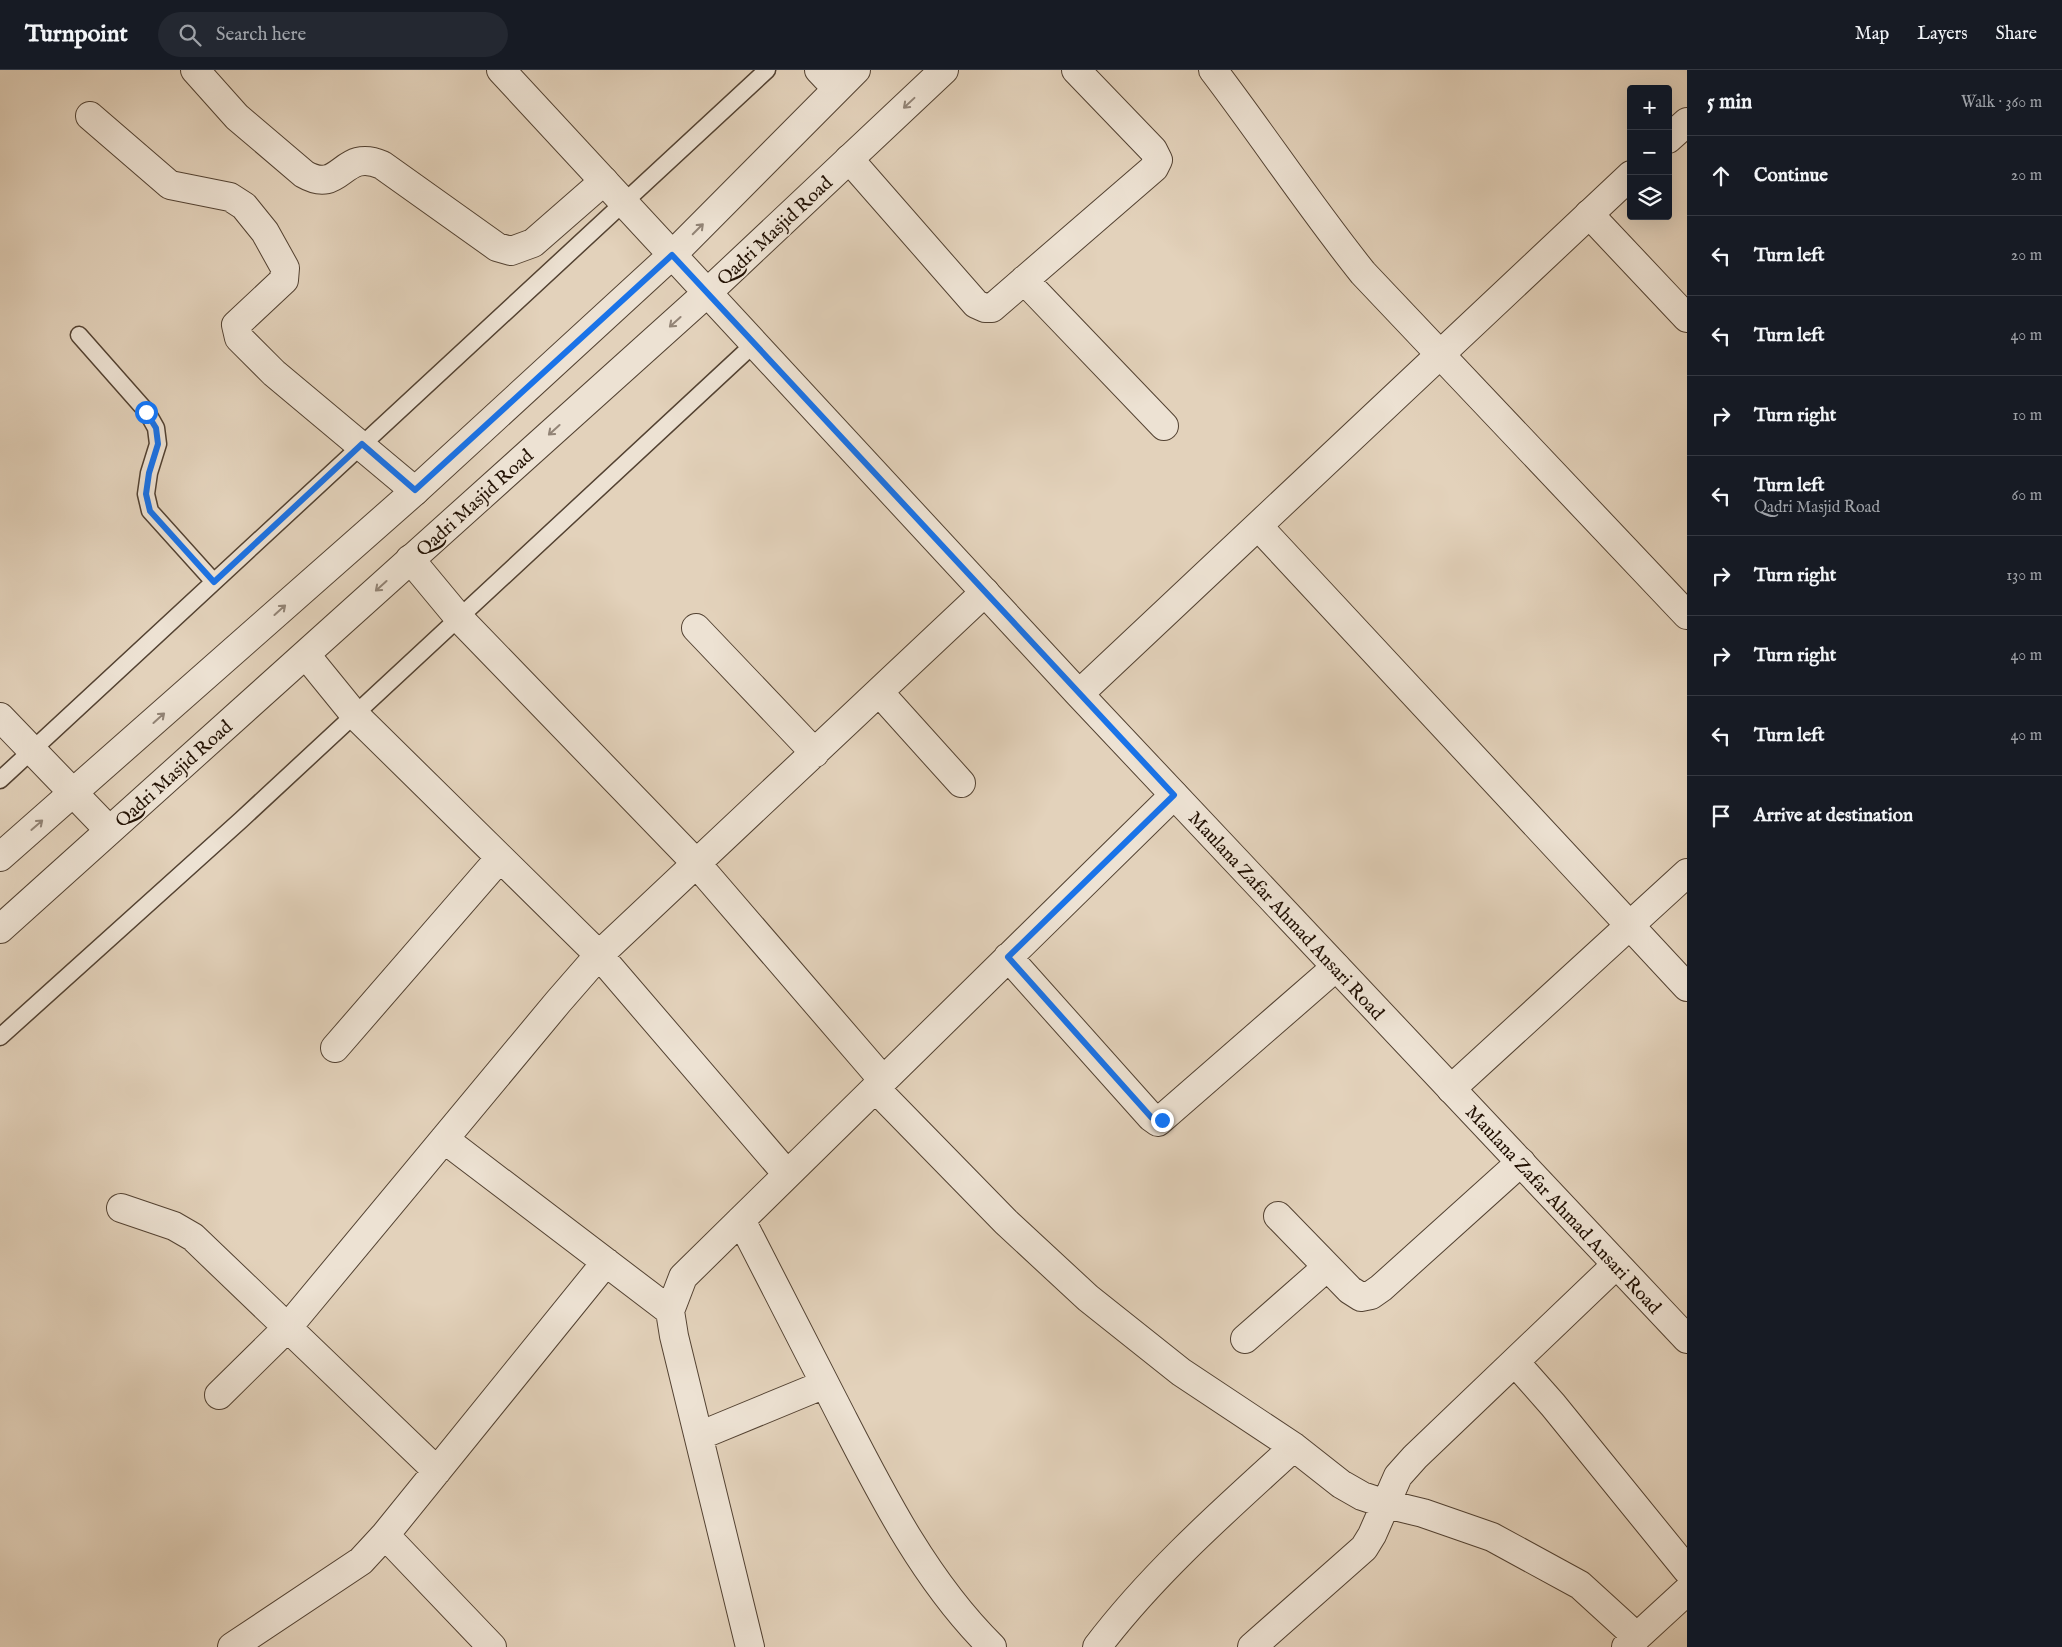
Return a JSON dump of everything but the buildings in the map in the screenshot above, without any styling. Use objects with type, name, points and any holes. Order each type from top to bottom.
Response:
[{"type":"street","points":[[195,70],[237,116],[304,174],[315,181],[326,180],[356,160],[370,160],[390,171],[497,247],[512,250],[533,243],[604,181]]},
{"type":"street","name":"Maulana Zafar Ahmad Ansari Road","points":[[501,70],[1079,694],[1687,1339]]},
{"type":"street","points":[[0,857],[415,490],[672,255],[828,79],[856,70]]},
{"type":"street","name":"Qadri Masjid Road","points":[[0,929],[707,293],[944,70]]},
{"type":"street","points":[[849,159],[976,304],[985,308],[992,308],[1154,168],[1158,160],[1153,150],[1076,70]]},
{"type":"street","points":[[1213,70],[1272,149],[1324,224],[1363,273],[1687,615]]},
{"type":"street","points":[[90,116],[170,185],[230,197],[253,214],[285,268],[286,274],[284,280],[236,325],[239,338],[274,373],[362,444],[415,490]]},
{"type":"street","points":[[1672,136],[1687,122]]},
{"type":"street","points":[[1079,694],[1627,179]]},
{"type":"street","points":[[1589,214],[1687,318]]},
{"type":"street","points":[[1024,280],[1164,426]]},
{"type":"street","points":[[1258,526],[1687,987]]},
{"type":"street","points":[[410,559],[459,618],[696,863],[879,1084],[1006,1222],[1088,1298],[1181,1372],[1294,1447],[1341,1484],[1362,1496],[1423,1513],[1492,1537],[1541,1562],[1580,1585],[1631,1642],[1687,1591]]},
{"type":"street","points":[[219,1395],[288,1327],[599,955],[985,592]]},
{"type":"street","points":[[696,628],[814,752]]},
{"type":"street","points":[[306,655],[354,714],[499,859],[599,955],[787,1174]]},
{"type":"street","points":[[879,692],[961,783]]},
{"type":"street","points":[[0,717],[109,830]]},
{"type":"street","points":[[750,1647],[670,1311],[683,1277],[1174,795]]},
{"type":"street","points":[[335,1048],[499,859]]},
{"type":"street","points":[[1450,1089],[1687,873]]},
{"type":"street","points":[[1008,957],[1151,1117],[1158,1122],[1336,967]]},
{"type":"street","points":[[444,1139],[670,1311]]},
{"type":"street","points":[[1278,1216],[1355,1294],[1361,1297],[1371,1295],[1522,1162]]},
{"type":"street","points":[[120,1208],[174,1226],[193,1237],[437,1470]]},
{"type":"street","points":[[741,1220],[878,1486],[942,1590],[966,1622],[992,1647]]},
{"type":"street","points":[[232,1647],[361,1561],[385,1535],[606,1262]]},
{"type":"street","points":[[1252,1647],[1364,1548],[1372,1535],[1398,1476],[1415,1457],[1616,1265]]},
{"type":"street","points":[[1245,1339],[1327,1267]]},
{"type":"street","points":[[1515,1362],[1553,1405],[1687,1570]]},
{"type":"street","points":[[699,1436],[825,1384]]},
{"type":"street","points":[[1097,1647],[1113,1626],[1166,1570],[1294,1447]]},
{"type":"street","points":[[385,1535],[492,1647]]},
{"type":"lane","points":[[0,780],[767,70]]},
{"type":"lane","points":[[79,335],[146,412],[156,428],[158,444],[149,473],[146,494],[150,511],[214,582]]},
{"type":"lane","points":[[0,1037],[234,827],[755,343]]},
{"type":"route","points":[[146,412],[156,428],[158,444],[149,473],[146,494],[150,511],[214,582],[362,444],[415,490],[672,255],[1174,795],[1008,957],[1151,1117],[1158,1122],[1162,1120]]}]
